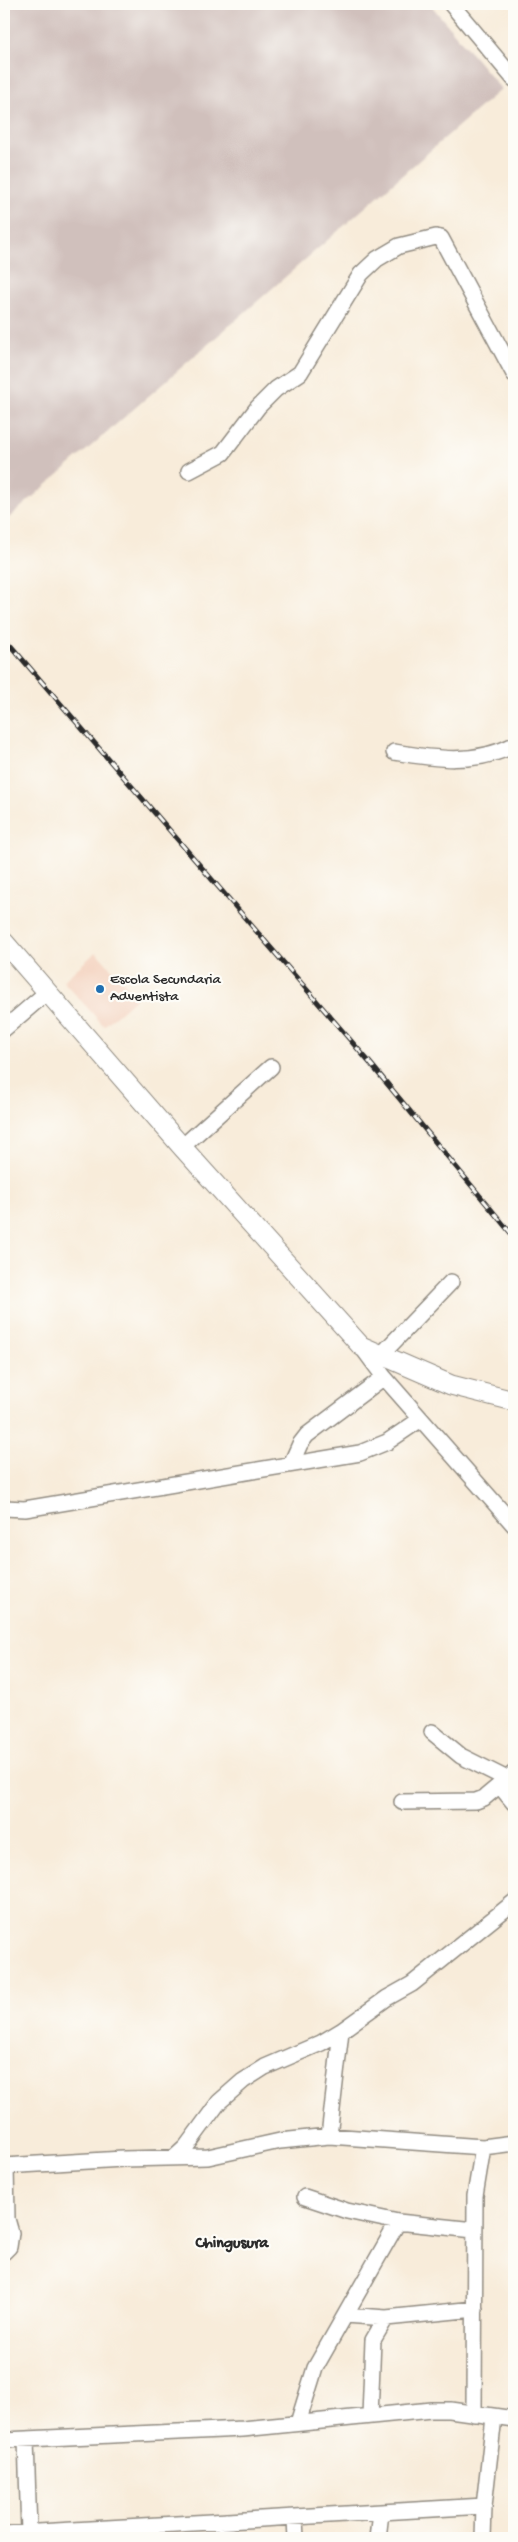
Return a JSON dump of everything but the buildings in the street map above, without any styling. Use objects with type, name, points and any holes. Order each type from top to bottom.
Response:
[{"type":"main road","points":[[4,942],[46,993],[182,1147],[361,1346],[451,1385],[514,1401]]},
{"type":"street","points":[[452,4],[514,79]]},
{"type":"street","points":[[189,471],[223,453],[258,407],[276,390],[300,373],[361,274],[377,259],[404,244],[436,237],[441,238],[514,374]]},
{"type":"street","points":[[394,752],[437,759],[464,759],[494,754],[514,745]]},
{"type":"street","points":[[4,1029],[46,993]]},
{"type":"street","points":[[182,1147],[271,1067]]},
{"type":"street","points":[[381,1356],[451,1282]]},
{"type":"street","points":[[361,1346],[384,1377],[514,1525]]},
{"type":"street","points":[[291,1464],[300,1444],[307,1435],[384,1377]]},
{"type":"street","points":[[4,1508],[25,1509],[360,1453],[387,1442],[421,1419]]},
{"type":"street","points":[[432,1732],[461,1756],[507,1779],[514,1803]]},
{"type":"street","points":[[402,1802],[476,1801],[484,1798],[507,1779]]},
{"type":"street","points":[[174,2158],[186,2147],[219,2102],[243,2081],[265,2067],[321,2043],[341,2031],[387,1998],[412,1984],[514,1902]]},
{"type":"street","points":[[329,2136],[341,2031]]},
{"type":"street","points":[[4,2252],[9,2247],[11,2233],[7,2219],[5,2166],[224,2156],[280,2141],[329,2136],[483,2147],[514,2143]]},
{"type":"street","points":[[474,2414],[475,2196],[483,2147]]},
{"type":"street","points":[[305,2197],[347,2211],[398,2222],[474,2230]]},
{"type":"street","points":[[298,2422],[315,2368],[346,2315],[374,2261],[398,2222]]},
{"type":"street","points":[[346,2315],[386,2318],[474,2309]]},
{"type":"street","points":[[370,2416],[373,2340],[386,2318]]},
{"type":"street","points":[[4,2440],[242,2429],[298,2422],[440,2410],[514,2419]]},
{"type":"street","points":[[484,2538],[484,2506],[494,2417]]},
{"type":"street","points":[[26,2440],[30,2532]]},
{"type":"street","points":[[4,2534],[30,2532],[72,2535],[143,2532],[226,2521],[295,2519],[484,2506]]},
{"type":"street","points":[[378,2538],[381,2513]]},
{"type":"street","points":[[295,2519],[296,2538]]},
{"type":"street","points":[[225,2538],[226,2521]]},
{"type":"shaded area","points":[[4,4],[430,4],[501,89],[4,522]]},
{"type":"shaded area","name":"Escola Secundaria Adventista","points":[[96,952],[137,997],[104,1026],[63,981]]},
{"type":"railway","points":[[4,638],[370,1063],[514,1237]]},
{"type":"place","name":"Escola Secundaria Adventista","points":[[100,989]]},
{"type":"district","name":"Chingusura","points":[[232,2244]]}]
